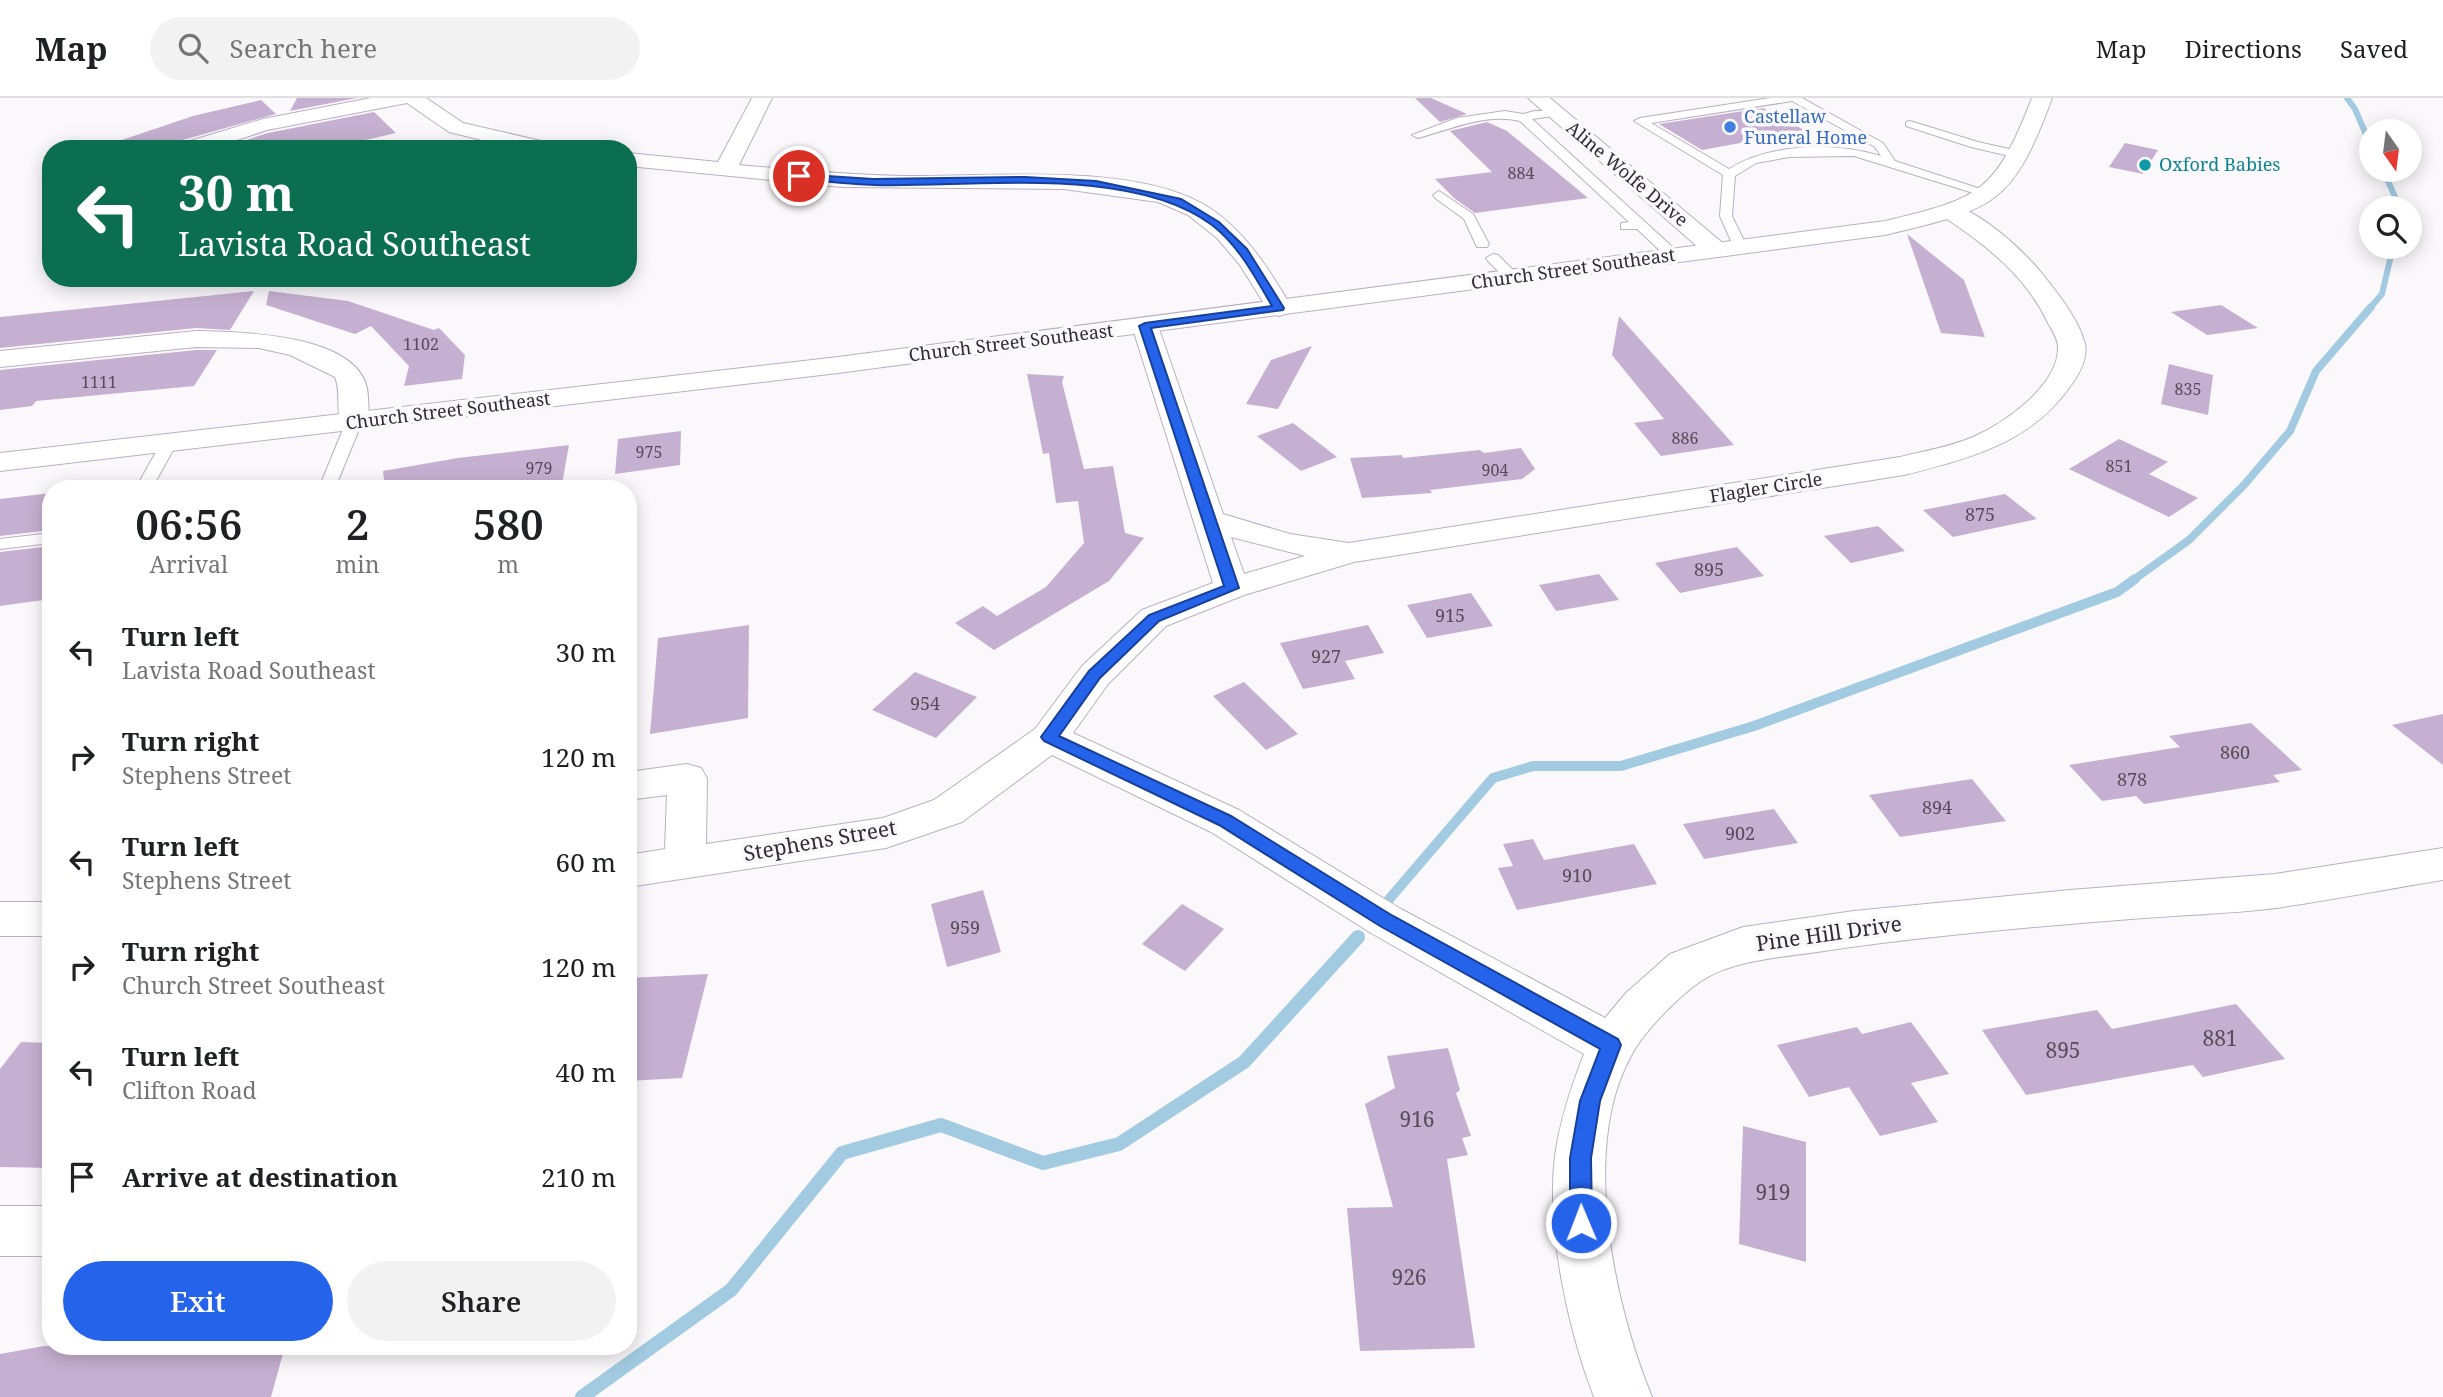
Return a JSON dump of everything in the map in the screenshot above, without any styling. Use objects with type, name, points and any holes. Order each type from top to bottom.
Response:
[{"type":"street","points":[[216,140],[263,125],[401,98]]},
{"type":"street","points":[[413,98],[456,128],[507,140]]},
{"type":"street","points":[[725,170],[762,98]]},
{"type":"street","name":"Aline Wolfe Drive","points":[[1538,98],[1728,248]]},
{"type":"street","name":"Church Street Southeast","points":[[0,462],[1145,326],[1885,228],[1952,212],[1971,205],[1987,193],[2002,180],[2018,155],[2042,98]]},
{"type":"street","points":[[637,160],[873,182],[1025,180],[1096,183],[1142,191],[1178,201],[1216,224],[1244,251],[1279,308]]},
{"type":"street","name":"Flagler Circle","points":[[1232,588],[1350,553],[1904,466],[1982,443],[2037,409],[2063,379],[2073,347],[2055,305],[2028,272],[1971,224],[1952,212]]},
{"type":"street","points":[[1145,326],[1232,588]]},
{"type":"street","points":[[0,359],[196,339],[259,341],[299,349],[332,363],[347,373],[354,389],[354,422]]},
{"type":"street","points":[[1209,520],[1286,542],[1350,553]]},
{"type":"street","name":"Stephens Street","points":[[637,870],[886,833],[948,811],[1049,737],[1095,675],[1154,618],[1232,588]]},
{"type":"street","points":[[1049,737],[1225,821],[1386,921],[1611,1045]]},
{"type":"street","points":[[637,785],[687,778],[685,863]]},
{"type":"street","name":"Pine Hill Drive","points":[[1623,1397],[1591,1294],[1581,1223],[1582,1147],[1590,1101],[1611,1045],[1642,1007],[1686,967],[1743,945],[1854,929],[2070,907],[2274,891],[2443,864]]},
{"type":"street","points":[[0,919],[42,919]]},
{"type":"street","points":[[0,1231],[42,1231]]},
{"type":"lane","points":[[1729,174],[1640,121],[1792,98],[1879,145],[1891,163]]},
{"type":"lane","points":[[1524,118],[1535,114],[1555,113]]},
{"type":"lane","points":[[1418,135],[1461,120],[1505,114],[1524,118],[1673,255]]},
{"type":"lane","points":[[1910,124],[1966,143],[2018,155]]},
{"type":"lane","points":[[1729,174],[1752,160],[1789,153],[1855,152],[1987,193]]},
{"type":"lane","points":[[1728,248],[1726,216],[1729,174]]},
{"type":"lane","points":[[1438,195],[1469,217],[1482,244]]},
{"type":"lane","points":[[1620,226],[1640,225]]},
{"type":"lane","points":[[1493,258],[1512,277]]},
{"type":"lane","points":[[330,480],[354,422]]},
{"type":"lane","points":[[148,480],[169,443]]},
{"type":"lane","points":[[0,544],[42,539]]},
{"type":"building","points":[[297,98],[357,98],[290,111]]},
{"type":"building","points":[[1415,98],[1431,98],[1467,114],[1440,122]]},
{"type":"building","points":[[261,100],[276,114],[183,140],[122,140],[193,116]]},
{"type":"building","name":"Castellaw Funeral Home","points":[[1763,108],[1806,131],[1702,150],[1659,124]]},
{"type":"building","points":[[374,112],[396,133],[366,140],[247,140],[268,133]]},
{"type":"building","points":[[1487,122],[1507,131],[1588,198],[1475,213],[1454,198],[1435,179],[1492,172],[1450,131]]},
{"type":"building","points":[[2125,143],[2158,150],[2143,174],[2109,167]]},
{"type":"building","points":[[1907,234],[1964,280],[1985,337],[1941,333]]},
{"type":"building","points":[[254,291],[230,330],[196,328],[0,348],[0,317]]},
{"type":"building","points":[[269,291],[348,301],[434,330],[439,328],[465,355],[462,379],[404,386],[409,366],[371,326],[355,334],[266,305]]},
{"type":"building","points":[[2221,305],[2258,328],[2207,335],[2171,312]]},
{"type":"building","points":[[1619,316],[1734,445],[1661,456],[1634,423],[1664,419],[1612,355]]},
{"type":"building","points":[[1312,346],[1278,409],[1246,404],[1271,360]]},
{"type":"building","points":[[217,350],[194,386],[36,401],[32,406],[0,410],[0,370]]},
{"type":"building","points":[[2169,364],[2213,375],[2208,415],[2161,404]]},
{"type":"building","points":[[1027,374],[1064,376],[1062,382],[1084,469],[1113,466],[1125,533],[1144,538],[1109,581],[994,650],[955,623],[983,606],[997,616],[1046,587],[1084,543],[1078,501],[1056,503],[1049,453],[1043,454]]},
{"type":"building","points":[[1293,423],[1337,457],[1301,471],[1257,436]]},
{"type":"building","points":[[681,431],[680,465],[615,474],[618,439]]},
{"type":"building","points":[[2119,439],[2168,462],[2149,474],[2198,498],[2169,517],[2069,469]]},
{"type":"building","points":[[569,445],[563,480],[384,480],[383,471],[458,458]]},
{"type":"building","points":[[1521,448],[1535,469],[1522,479],[1430,490],[1432,493],[1362,498],[1350,458],[1402,455],[1403,458]]},
{"type":"building","points":[[42,494],[42,531],[0,536],[0,499]]},
{"type":"building","points":[[2005,494],[2037,519],[1953,537],[1923,510]]},
{"type":"building","points":[[1878,526],[1905,551],[1851,563],[1824,536]]},
{"type":"building","points":[[42,547],[42,600],[0,606],[0,552]]},
{"type":"building","points":[[1737,547],[1764,576],[1680,593],[1655,563]]},
{"type":"building","points":[[1599,574],[1619,600],[1556,611],[1539,585]]},
{"type":"building","points":[[1471,593],[1493,626],[1427,638],[1407,605]]},
{"type":"building","points":[[749,625],[748,718],[650,734],[658,638]]},
{"type":"building","points":[[1368,625],[1384,653],[1345,661],[1355,679],[1303,689],[1280,643]]},
{"type":"building","points":[[915,672],[977,697],[936,738],[872,710]]},
{"type":"building","points":[[1244,682],[1298,734],[1266,750],[1213,696]]},
{"type":"building","points":[[2443,714],[2443,765],[2392,725]]},
{"type":"building","points":[[2251,723],[2302,770],[2273,775],[2280,782],[2144,804],[2136,796],[2102,801],[2069,765],[2180,747],[2169,736]]},
{"type":"building","points":[[1972,779],[2006,821],[1900,837],[1869,795]]},
{"type":"building","points":[[1774,809],[1798,843],[1704,859],[1683,824]]},
{"type":"building","points":[[1533,839],[1544,860],[1634,844],[1657,884],[1517,910],[1498,868],[1513,866],[1503,844]]},
{"type":"building","points":[[983,890],[1001,952],[947,967],[931,904]]},
{"type":"building","points":[[1182,904],[1224,929],[1185,971],[1142,944]]},
{"type":"building","points":[[708,974],[682,1078],[637,1080],[637,978]]},
{"type":"building","points":[[2236,1004],[2285,1059],[2203,1077],[2193,1065],[2026,1095],[1982,1030],[2097,1010],[2112,1029]]},
{"type":"building","points":[[1911,1022],[1949,1074],[1911,1083],[1938,1122],[1880,1136],[1849,1087],[1809,1097],[1777,1045],[1857,1027],[1862,1034]]},
{"type":"building","points":[[21,1042],[42,1043],[42,1168],[0,1167],[0,1069]]},
{"type":"building","points":[[1448,1048],[1460,1090],[1456,1093],[1471,1136],[1462,1138],[1468,1155],[1447,1159],[1475,1348],[1360,1351],[1347,1208],[1393,1207],[1365,1104],[1395,1088],[1387,1056]]},
{"type":"building","points":[[1743,1126],[1806,1142],[1806,1262],[1739,1244]]},
{"type":"building","points":[[42,1346],[42,1355],[283,1355],[271,1397],[0,1397],[0,1354]]},
{"type":"waterway","points":[[2347,98],[2359,119]]},
{"type":"waterway","points":[[2388,182],[2395,196]]},
{"type":"waterway","points":[[2370,308],[2382,294],[2390,259]]},
{"type":"waterway","points":[[2132,581],[2189,540],[2244,485],[2290,431],[2316,371],[2371,307]]},
{"type":"waterway","points":[[1385,904],[1493,778],[1533,766],[1621,766],[1754,726],[2117,592],[2135,579]]},
{"type":"waterway","points":[[582,1397],[731,1290],[842,1153],[941,1125],[1043,1163],[1119,1144],[1244,1062],[1358,937]]},
{"type":"place","name":"Castellaw Funeral Home","points":[[1730,127]]},
{"type":"place","name":"Oxford Babies","points":[[2145,165]]},
{"type":"route","points":[[799,176],[873,182],[1025,180],[1096,183],[1178,201],[1216,224],[1244,251],[1279,308],[1145,326],[1232,588],[1154,618],[1095,675],[1049,737],[1225,821],[1386,921],[1611,1045],[1590,1101],[1580,1158],[1581,1223]]}]
